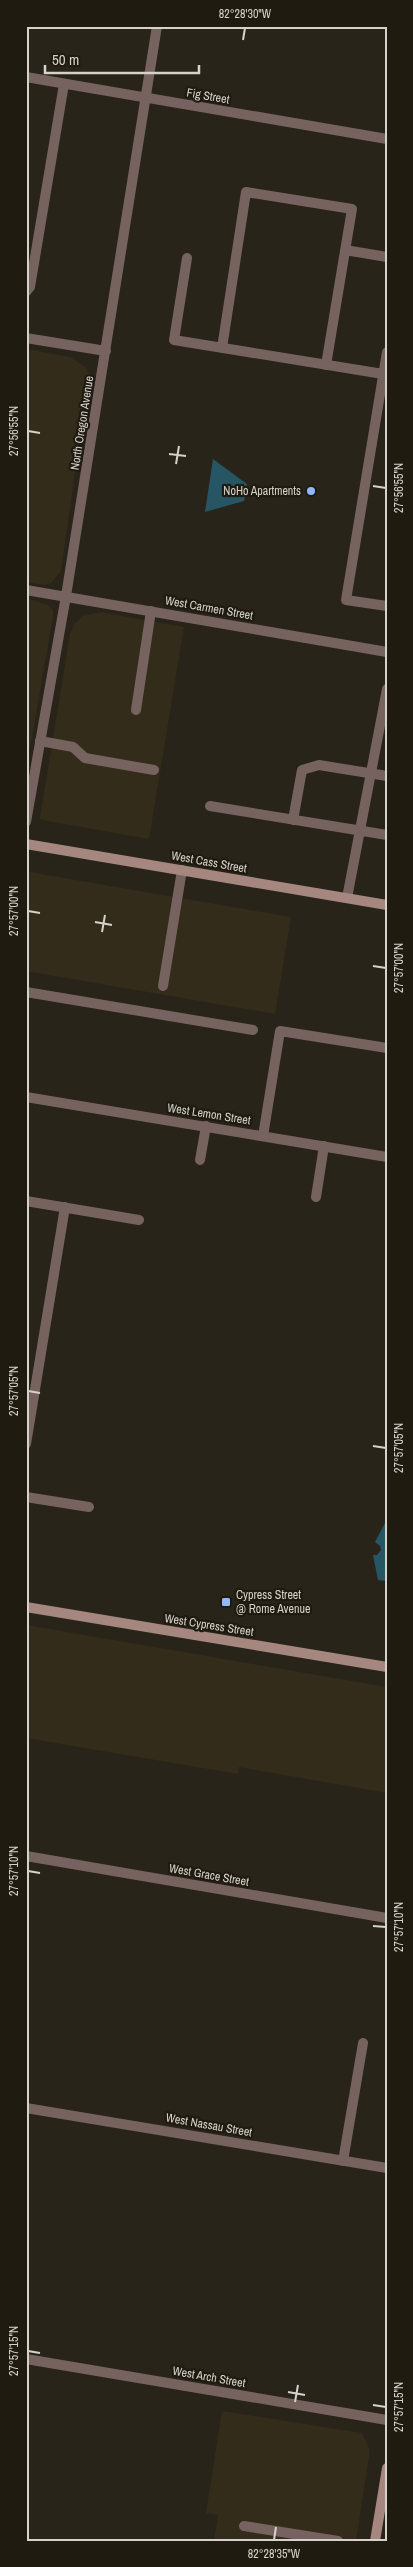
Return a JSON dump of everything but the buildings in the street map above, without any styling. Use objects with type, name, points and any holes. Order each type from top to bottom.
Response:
[{"type":"street","name":"North Oregon Avenue","points":[[26,822],[66,596],[157,26]]},
{"type":"street","name":"Fig Street","points":[[26,77],[387,139]]},
{"type":"street","points":[[26,292],[30,287],[64,84]]},
{"type":"street","points":[[222,348],[246,192],[352,209],[326,365]]},
{"type":"street","points":[[345,250],[387,258]]},
{"type":"street","points":[[187,258],[174,340],[383,374]]},
{"type":"street","points":[[26,338],[106,351]]},
{"type":"street","points":[[387,352],[346,600],[387,606]]},
{"type":"street","name":"West Carmen Street","points":[[26,590],[387,652]]},
{"type":"street","points":[[136,710],[152,611]]},
{"type":"street","points":[[346,898],[370,773],[384,718],[387,689]]},
{"type":"street","points":[[40,741],[73,747],[85,758],[154,770]]},
{"type":"street","points":[[293,820],[302,770],[319,765],[387,776]]},
{"type":"street","points":[[210,806],[387,835]]},
{"type":"street","name":"West Cass Street","points":[[26,844],[387,904]]},
{"type":"street","points":[[163,986],[182,870]]},
{"type":"street","points":[[26,992],[253,1030]]},
{"type":"street","points":[[263,1136],[280,1031],[387,1048]]},
{"type":"street","name":"West Lemon Street","points":[[26,1097],[387,1156]]},
{"type":"street","points":[[200,1160],[206,1126]]},
{"type":"street","points":[[316,1197],[324,1146]]},
{"type":"street","points":[[26,1201],[139,1220]]},
{"type":"street","points":[[26,1444],[65,1207]]},
{"type":"street","points":[[26,1497],[89,1507]]},
{"type":"street","name":"West Cypress Street","points":[[26,1607],[387,1667]]},
{"type":"street","name":"West Grace Street","points":[[26,1856],[387,1918]]},
{"type":"street","points":[[343,2161],[363,2043]]},
{"type":"street","name":"West Nassau Street","points":[[26,2108],[387,2168]]},
{"type":"street","name":"West Arch Street","points":[[26,2359],[387,2420]]},
{"type":"street","points":[[375,2541],[387,2468]]},
{"type":"street","points":[[244,2526],[338,2541]]},
{"type":"shaded area","points":[[26,349],[70,357],[84,366],[89,373],[61,571],[51,583],[45,585],[26,582]]},
{"type":"shaded area","points":[[26,598],[48,605],[53,610],[53,617],[26,771]]},
{"type":"shaded area","points":[[100,612],[184,627],[149,839],[42,820],[40,818],[70,634],[75,623],[83,616]]},
{"type":"shaded area","points":[[29,872],[291,917],[275,1014],[26,971],[26,891]]},
{"type":"shaded area","points":[[26,1625],[387,1687],[387,1793],[239,1767],[238,1774],[26,1738]]},
{"type":"shaded area","points":[[222,2411],[362,2433],[370,2450],[356,2541],[214,2541],[218,2515],[206,2513]]},
{"type":"water","points":[[213,459],[247,484],[244,501],[205,512]]},
{"type":"water","points":[[387,1519],[387,1581],[378,1580],[373,1555],[377,1555],[381,1550],[380,1546],[375,1542]]},
{"type":"place","name":"NoHo Apartments","points":[[311,491]]},
{"type":"place","name":"Cypress Street @ Rome Avenue","points":[[226,1602]]}]
